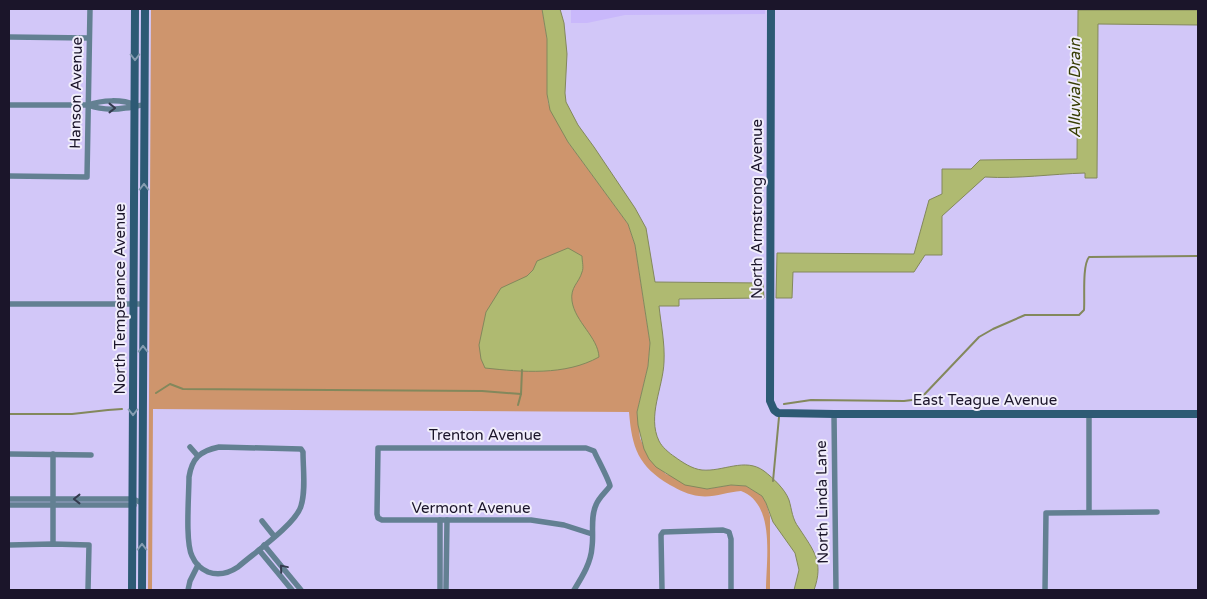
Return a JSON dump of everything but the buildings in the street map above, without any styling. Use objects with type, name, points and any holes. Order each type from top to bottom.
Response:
[{"type":"main road","name":"North Temperance Avenue","points":[[132,589],[135,9]]},
{"type":"main road","name":"North Temperance Avenue","points":[[142,590],[145,9]]},
{"type":"main road","name":"North Armstrong Avenue","points":[[772,9],[770,402],[774,409]]},
{"type":"main road","name":"East Teague Avenue","points":[[774,409],[778,413],[834,414],[1198,414]]},
{"type":"street","name":"Hanson Avenue","points":[[9,176],[87,177],[90,9]]},
{"type":"street","points":[[9,38],[89,38]]},
{"type":"street","points":[[9,105],[88,105],[98,108],[126,108],[144,105]]},
{"type":"street","points":[[9,304],[144,304]]},
{"type":"street","name":"North Linda Lane","points":[[834,414],[836,590]]},
{"type":"street","points":[[1089,414],[1089,512]]},
{"type":"street","points":[[190,447],[197,455]]},
{"type":"street","points":[[219,447],[301,449],[303,452],[303,499],[298,514],[291,524],[238,567],[225,573],[210,573],[198,565],[191,556],[189,544],[189,478],[190,468],[197,455],[219,447]]},
{"type":"street","name":"Trenton Avenue","points":[[378,518],[378,448],[592,449],[610,482],[610,486],[596,503],[592,534]]},
{"type":"street","points":[[9,454],[91,455]]},
{"type":"street","points":[[53,454],[53,544]]},
{"type":"street","points":[[9,498],[54,502]]},
{"type":"street","points":[[9,505],[54,502],[142,503]]},
{"type":"street","points":[[1045,590],[1046,513],[1157,512]]},
{"type":"street","name":"Vermont Avenue","points":[[378,518],[382,520],[531,520],[564,526],[592,534]]},
{"type":"street","points":[[262,520],[274,536]]},
{"type":"street","points":[[440,590],[443,520]]},
{"type":"street","points":[[443,520],[446,590]]},
{"type":"street","points":[[662,590],[661,535],[663,532],[723,530],[730,532],[730,590]]},
{"type":"street","points":[[574,590],[589,562],[592,534]]},
{"type":"street","points":[[9,545],[89,545],[88,590]]},
{"type":"street","points":[[261,547],[292,590]]},
{"type":"street","points":[[261,547],[301,590]]},
{"type":"street","points":[[188,590],[198,565]]},
{"type":"shaded area","points":[[151,9],[542,9],[547,39],[548,103],[568,142],[628,224],[635,245],[650,343],[648,366],[637,412],[640,438],[649,459],[666,474],[707,489],[731,485],[746,486],[762,496],[770,516],[770,590],[766,590],[767,534],[760,508],[752,498],[741,491],[710,496],[695,495],[677,489],[659,478],[639,455],[632,436],[629,412],[153,409],[152,590],[148,590]]},
{"type":"shaded area","points":[[542,9],[560,9],[564,23],[567,54],[566,102],[578,125],[635,208],[646,228],[655,282],[763,283],[764,298],[679,299],[679,306],[659,306],[664,362],[655,412],[656,431],[659,441],[666,450],[691,467],[710,470],[749,465],[764,471],[775,480],[787,496],[795,521],[816,557],[818,572],[814,590],[794,590],[799,570],[795,553],[773,522],[762,496],[746,486],[731,485],[707,489],[685,485],[656,467],[644,449],[637,412],[648,366],[650,343],[635,245],[628,224],[568,142],[550,110],[547,94],[547,39]]},
{"type":"shaded area","points":[[571,9],[765,9],[765,14],[625,15],[587,23],[571,23]]},
{"type":"shaded area","points":[[1078,10],[1198,10],[1198,25],[1098,24],[1097,178],[1085,178],[1085,173],[985,177],[942,216],[942,255],[925,255],[914,272],[793,272],[792,298],[776,298],[777,253],[914,254],[929,200],[942,194],[942,169],[971,169],[980,160],[1077,159]]},
{"type":"shaded area","points":[[568,248],[582,256],[583,270],[573,289],[572,301],[577,316],[595,343],[599,357],[586,363],[558,370],[514,371],[485,368],[481,359],[479,345],[486,312],[501,288],[527,276],[533,270],[537,261]]},
{"type":"waterway","points":[[784,404],[811,400],[904,401],[920,399],[979,337],[993,329],[1025,315],[1079,315],[1084,310],[1085,267],[1089,257],[1198,256]]},
{"type":"waterway","name":"Alluvial Drain","points":[[518,405],[521,394],[522,370]]},
{"type":"waterway","points":[[156,393],[170,384],[183,389],[482,391],[521,394]]},
{"type":"waterway","points":[[9,414],[72,414],[122,409]]},
{"type":"waterway","points":[[773,481],[779,417]]}]
